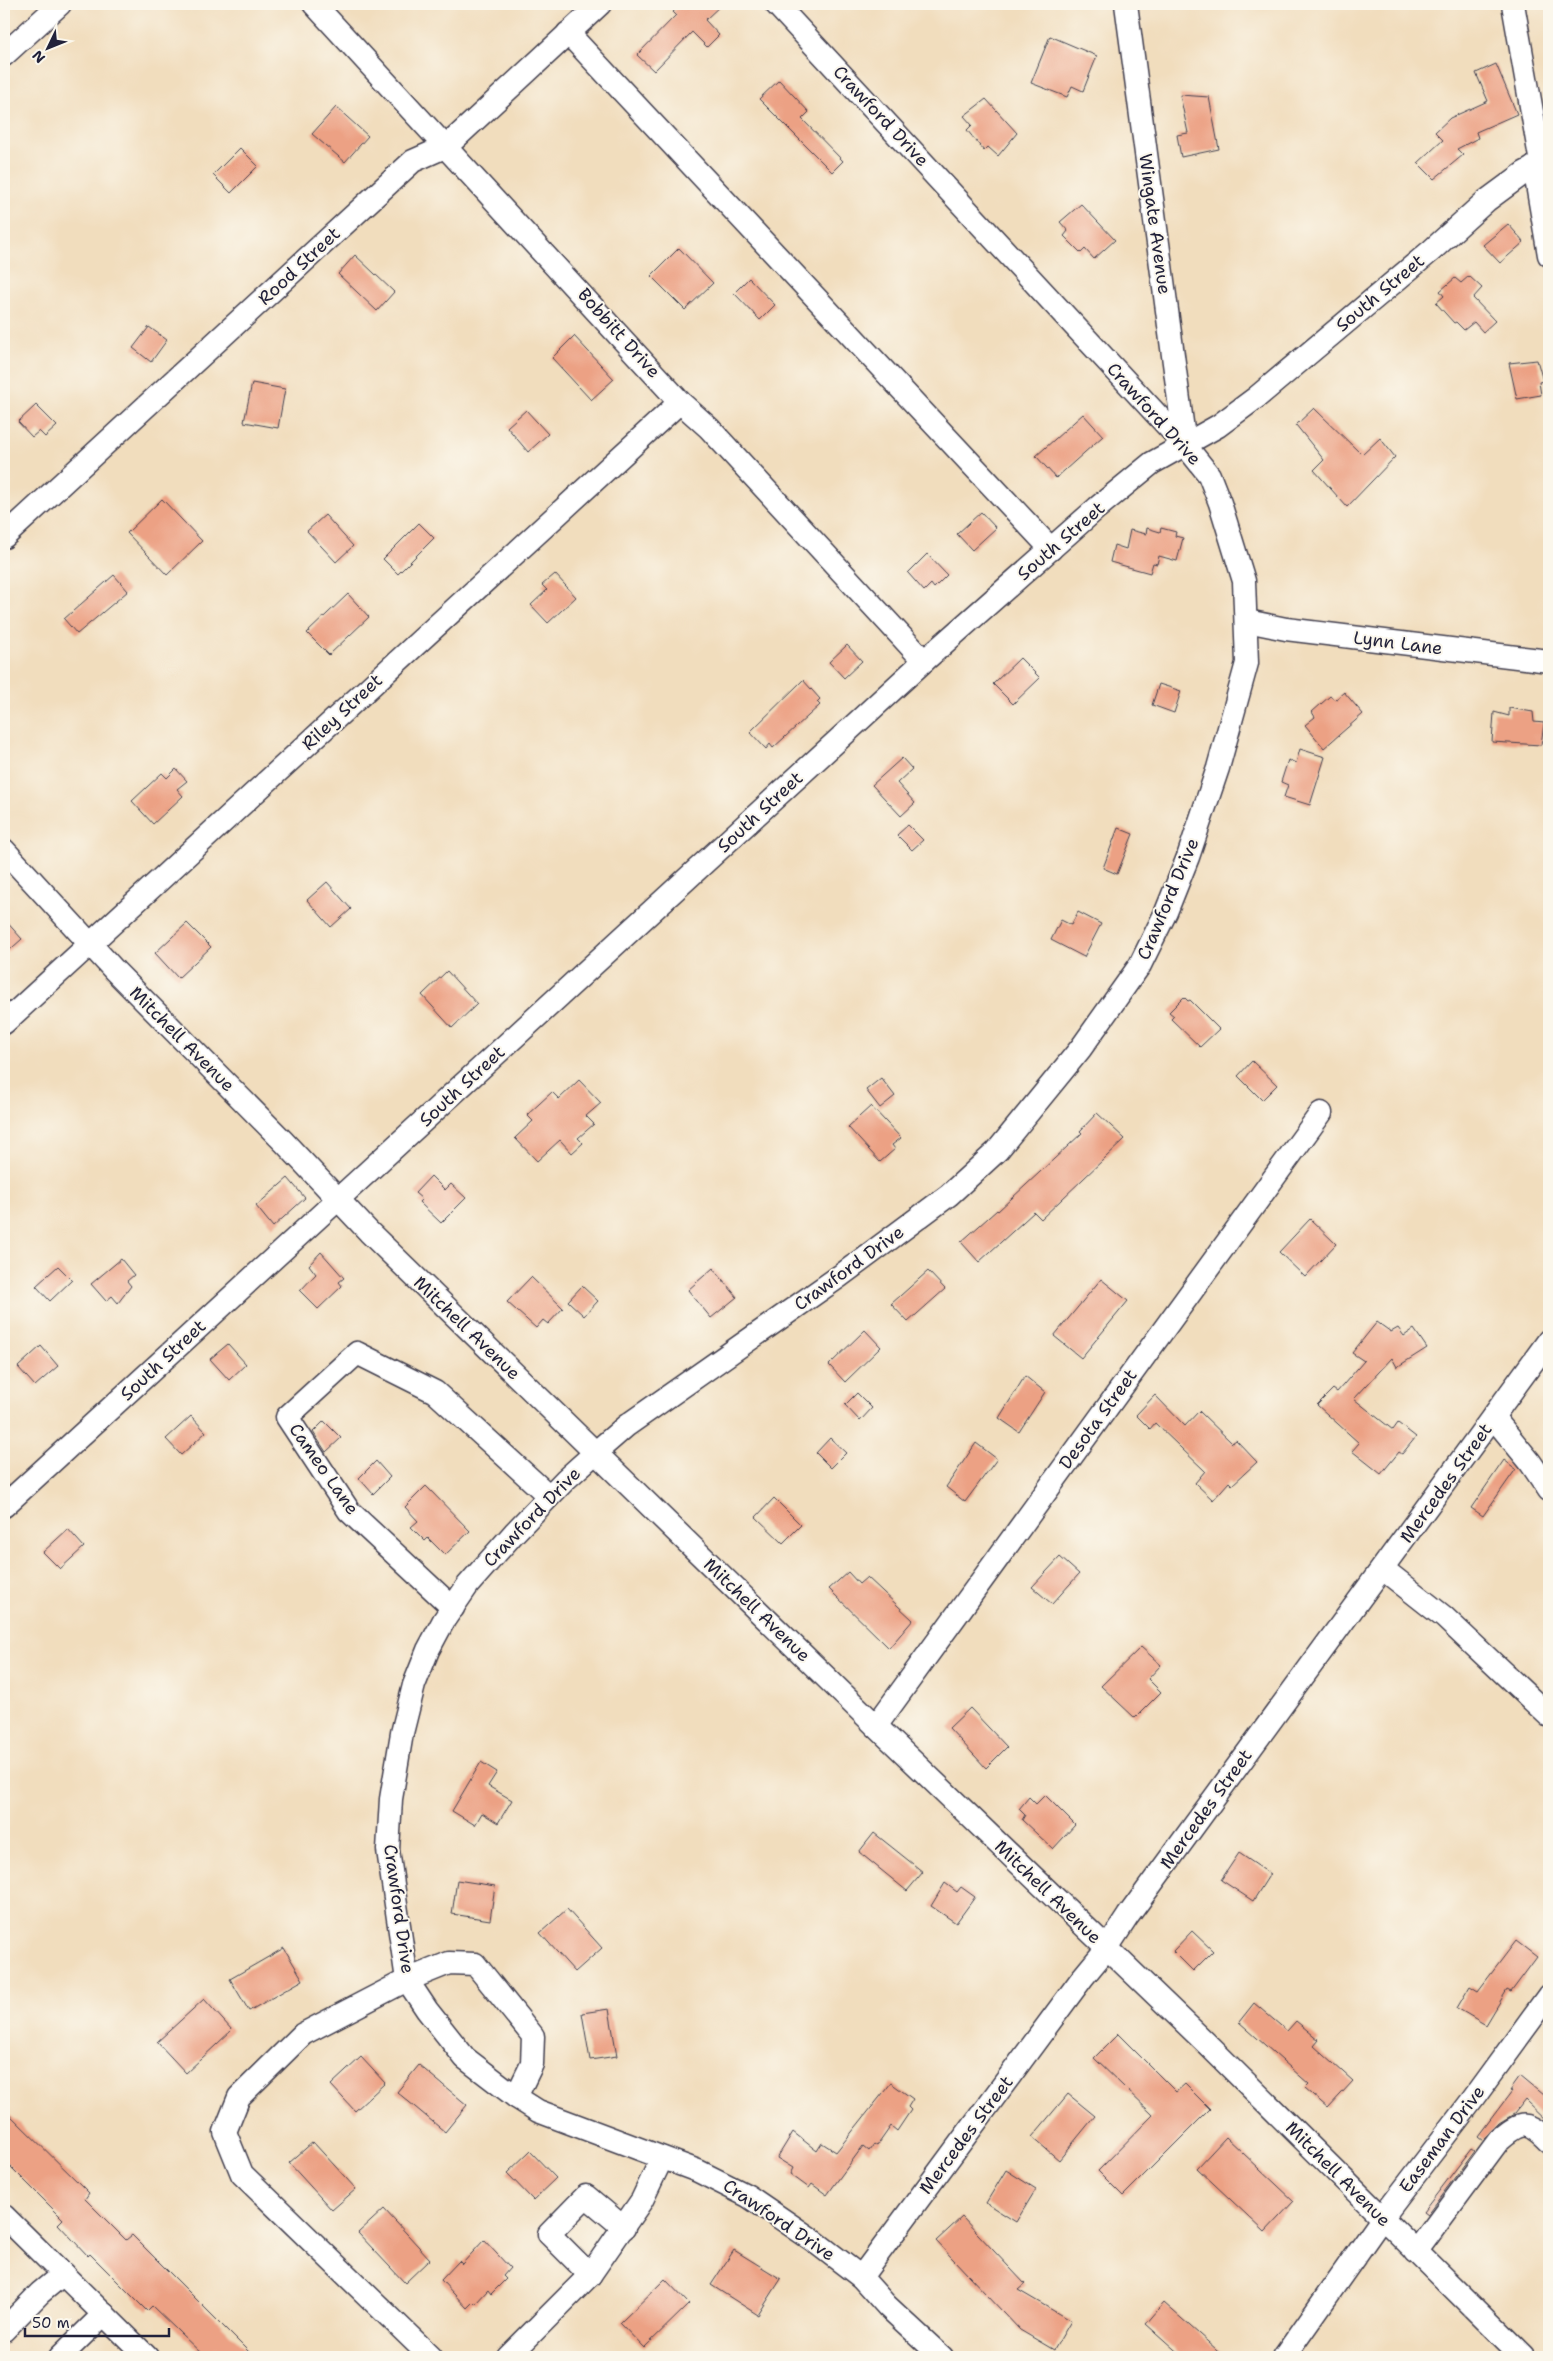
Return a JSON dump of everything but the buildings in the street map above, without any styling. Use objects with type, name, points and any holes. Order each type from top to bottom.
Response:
[{"type":"street","points":[[4,55],[60,4]]},
{"type":"street","name":"Bobbitt Drive","points":[[314,4],[447,146],[680,402],[715,435],[924,661]]},
{"type":"street","name":"Rood Street","points":[[4,537],[412,161],[447,146],[600,4]]},
{"type":"street","name":"Crawford Drive","points":[[776,4],[1185,445],[1209,476],[1220,503],[1244,581],[1247,621],[1247,664],[1218,768],[1188,857],[1166,912],[1140,965],[1081,1048],[1014,1132],[949,1195],[832,1282],[626,1426],[550,1496],[468,1585],[428,1650],[414,1685],[402,1733],[391,1799],[388,1850],[407,1980],[427,2010],[465,2058],[516,2097],[538,2111],[706,2174],[748,2196],[814,2241],[861,2277],[887,2306],[942,2357]]},
{"type":"street","name":"Wingate Avenue","points":[[1126,4],[1185,445]]},
{"type":"street","points":[[1513,4],[1541,163],[1549,255]]},
{"type":"street","points":[[568,33],[1051,549]]},
{"type":"street","name":"South Street","points":[[4,1506],[924,661],[1097,508],[1152,464],[1218,426],[1257,398],[1432,250],[1486,201],[1541,163]]},
{"type":"street","name":"Riley Street","points":[[4,1023],[680,402]]},
{"type":"street","name":"Lynn Lane","points":[[1247,621],[1286,629],[1549,661]]},
{"type":"street","name":"Mitchell Avenue","points":[[4,850],[146,1004],[284,1142],[338,1200],[876,1726],[1205,2042],[1523,2357]]},
{"type":"street","name":"Desota Street","points":[[876,1726],[1322,1113]]},
{"type":"street","name":"Mercedes Street","points":[[861,2277],[1083,1977],[1107,1948],[1128,1916],[1549,1340]]},
{"type":"street","name":"Cameo Lane","points":[[453,1608],[349,1511],[287,1417],[357,1353],[434,1392],[550,1496]]},
{"type":"street","points":[[1493,1417],[1530,1462],[1549,1490]]},
{"type":"street","points":[[1383,1569],[1444,1617],[1549,1716]]},
{"type":"street","points":[[430,2357],[242,2174],[226,2132],[239,2097],[303,2034],[407,1980],[449,1963],[475,1964],[533,2036],[532,2064],[516,2097]]},
{"type":"street","name":"Easeman Drive","points":[[1284,2357],[1382,2218],[1474,2099],[1549,1995]]},
{"type":"street","points":[[1416,2252],[1500,2140],[1514,2127],[1524,2124],[1534,2127],[1549,2142]]},
{"type":"street","points":[[508,2357],[590,2275],[642,2200],[662,2158]]},
{"type":"street","points":[[590,2275],[549,2234],[586,2196],[624,2228]]},
{"type":"street","points":[[4,2216],[147,2357]]},
{"type":"street","points":[[4,2330],[40,2293],[63,2274]]},
{"type":"street","points":[[60,2357],[104,2314]]}]
